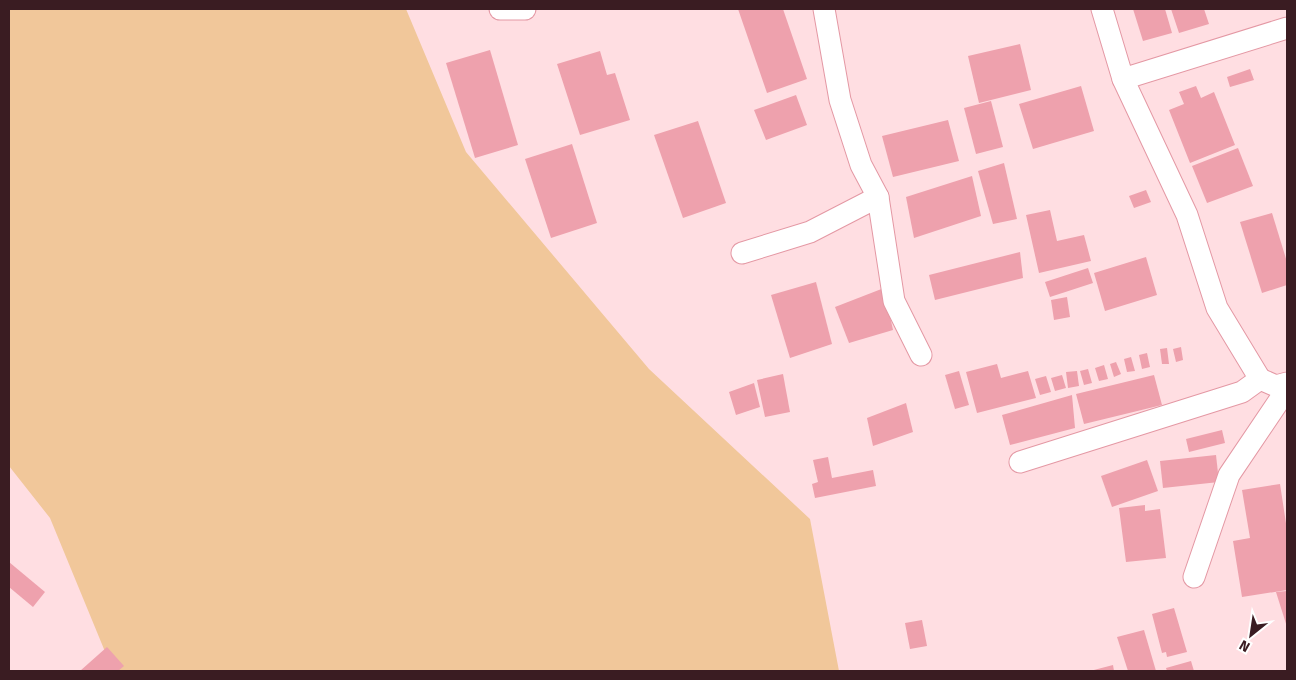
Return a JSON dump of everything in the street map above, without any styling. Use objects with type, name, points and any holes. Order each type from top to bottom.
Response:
[{"type":"street","points":[[500,9],[525,9]]},
{"type":"street","points":[[824,9],[840,100],[860,165],[878,197],[894,301],[921,355]]},
{"type":"street","points":[[1102,9],[1123,79],[1187,215],[1217,308],[1260,379],[1276,386],[1287,383]]},
{"type":"street","points":[[1123,79],[1287,28]]},
{"type":"street","points":[[742,253],[810,232],[878,197]]},
{"type":"street","points":[[1020,462],[1242,392],[1260,379]]},
{"type":"street","points":[[1194,577],[1229,474],[1287,389]]},
{"type":"shaded area","points":[[9,9],[406,9],[466,152],[649,369],[810,519],[839,671],[113,671],[50,518],[9,466]]},
{"type":"building","points":[[738,9],[783,9],[807,79],[767,93]]},
{"type":"building","points":[[1133,9],[1165,9],[1172,33],[1143,41]]},
{"type":"building","points":[[1171,9],[1204,9],[1209,24],[1179,33]]},
{"type":"building","points":[[1020,44],[1031,90],[979,103],[968,56]]},
{"type":"building","points":[[490,50],[518,145],[475,158],[446,63]]},
{"type":"building","points":[[600,51],[607,75],[615,73],[630,120],[580,135],[557,64]]},
{"type":"building","points":[[1250,69],[1254,80],[1230,87],[1227,77]]},
{"type":"building","points":[[1081,86],[1094,131],[1033,149],[1019,104]]},
{"type":"building","points":[[1196,86],[1201,98],[1214,92],[1235,145],[1190,163],[1169,110],[1184,104],[1179,92]]},
{"type":"building","points":[[796,95],[807,125],[766,140],[754,110]]},
{"type":"building","points":[[991,101],[1003,147],[976,154],[964,108]]},
{"type":"building","points":[[948,120],[959,161],[893,177],[882,136]]},
{"type":"building","points":[[698,121],[726,203],[683,218],[654,135]]},
{"type":"building","points":[[572,144],[597,223],[551,238],[525,159]]},
{"type":"building","points":[[1238,148],[1253,186],[1207,203],[1192,166]]},
{"type":"building","points":[[1004,163],[1017,219],[993,224],[978,171]]},
{"type":"building","points":[[972,176],[981,216],[914,238],[906,197]]},
{"type":"building","points":[[1146,190],[1151,202],[1134,208],[1129,196]]},
{"type":"building","points":[[1050,210],[1057,241],[1084,235],[1091,261],[1039,273],[1026,215]]},
{"type":"building","points":[[1272,213],[1287,262],[1287,285],[1262,293],[1240,222]]},
{"type":"building","points":[[1020,252],[1023,278],[935,300],[929,275]]},
{"type":"building","points":[[1146,257],[1157,295],[1105,311],[1094,273]]},
{"type":"building","points":[[1088,268],[1093,283],[1050,297],[1045,282]]},
{"type":"building","points":[[816,282],[832,344],[790,358],[771,295]]},
{"type":"building","points":[[884,288],[893,330],[849,343],[835,307]]},
{"type":"building","points":[[1067,297],[1070,317],[1054,320],[1051,300]]},
{"type":"building","points":[[1181,347],[1183,360],[1176,362],[1173,349]]},
{"type":"building","points":[[1167,348],[1169,364],[1162,364],[1160,349]]},
{"type":"building","points":[[1147,353],[1150,367],[1142,369],[1139,355]]},
{"type":"building","points":[[1131,357],[1135,371],[1127,372],[1124,359]]},
{"type":"building","points":[[1116,362],[1121,374],[1114,377],[1110,364]]},
{"type":"building","points":[[997,364],[1001,378],[1028,371],[1036,398],[977,413],[966,372]]},
{"type":"building","points":[[1104,365],[1108,379],[1099,381],[1095,368]]},
{"type":"building","points":[[1088,369],[1092,383],[1084,385],[1080,371]]},
{"type":"building","points":[[959,371],[969,405],[955,409],[945,375]]},
{"type":"building","points":[[1077,371],[1079,386],[1068,388],[1066,372]]},
{"type":"building","points":[[783,374],[790,412],[765,417],[757,380]]},
{"type":"building","points":[[1062,375],[1066,388],[1055,391],[1051,378]]},
{"type":"building","points":[[1154,375],[1162,405],[1084,424],[1076,394]]},
{"type":"building","points":[[1046,376],[1051,392],[1040,395],[1035,379]]},
{"type":"building","points":[[754,383],[760,407],[736,415],[729,392]]},
{"type":"building","points":[[1072,395],[1075,428],[1010,445],[1002,415]]},
{"type":"building","points":[[906,403],[913,432],[873,446],[867,418]]},
{"type":"building","points":[[1222,430],[1225,443],[1189,452],[1186,439]]},
{"type":"building","points":[[1216,455],[1219,482],[1163,488],[1160,461]]},
{"type":"building","points":[[828,457],[832,478],[873,470],[876,486],[815,498],[812,484],[818,482],[813,460]]},
{"type":"building","points":[[1147,460],[1158,491],[1112,507],[1101,476]]},
{"type":"building","points":[[1280,484],[1287,530],[1287,590],[1242,597],[1233,541],[1250,538],[1242,490]]},
{"type":"building","points":[[1145,505],[1145,511],[1160,509],[1166,558],[1126,562],[1119,508]]},
{"type":"building","points":[[9,562],[45,592],[33,607],[9,587]]},
{"type":"building","points":[[1287,591],[1287,627],[1276,592]]},
{"type":"building","points":[[1174,608],[1187,652],[1167,657],[1166,652],[1162,653],[1152,614]]},
{"type":"building","points":[[922,620],[927,646],[910,649],[905,623]]},
{"type":"building","points":[[1144,630],[1156,671],[1128,671],[1117,637]]},
{"type":"building","points":[[107,647],[124,666],[118,671],[80,671]]},
{"type":"building","points":[[1191,661],[1194,671],[1167,671],[1166,668]]},
{"type":"building","points":[[1113,665],[1114,671],[1090,671]]}]
